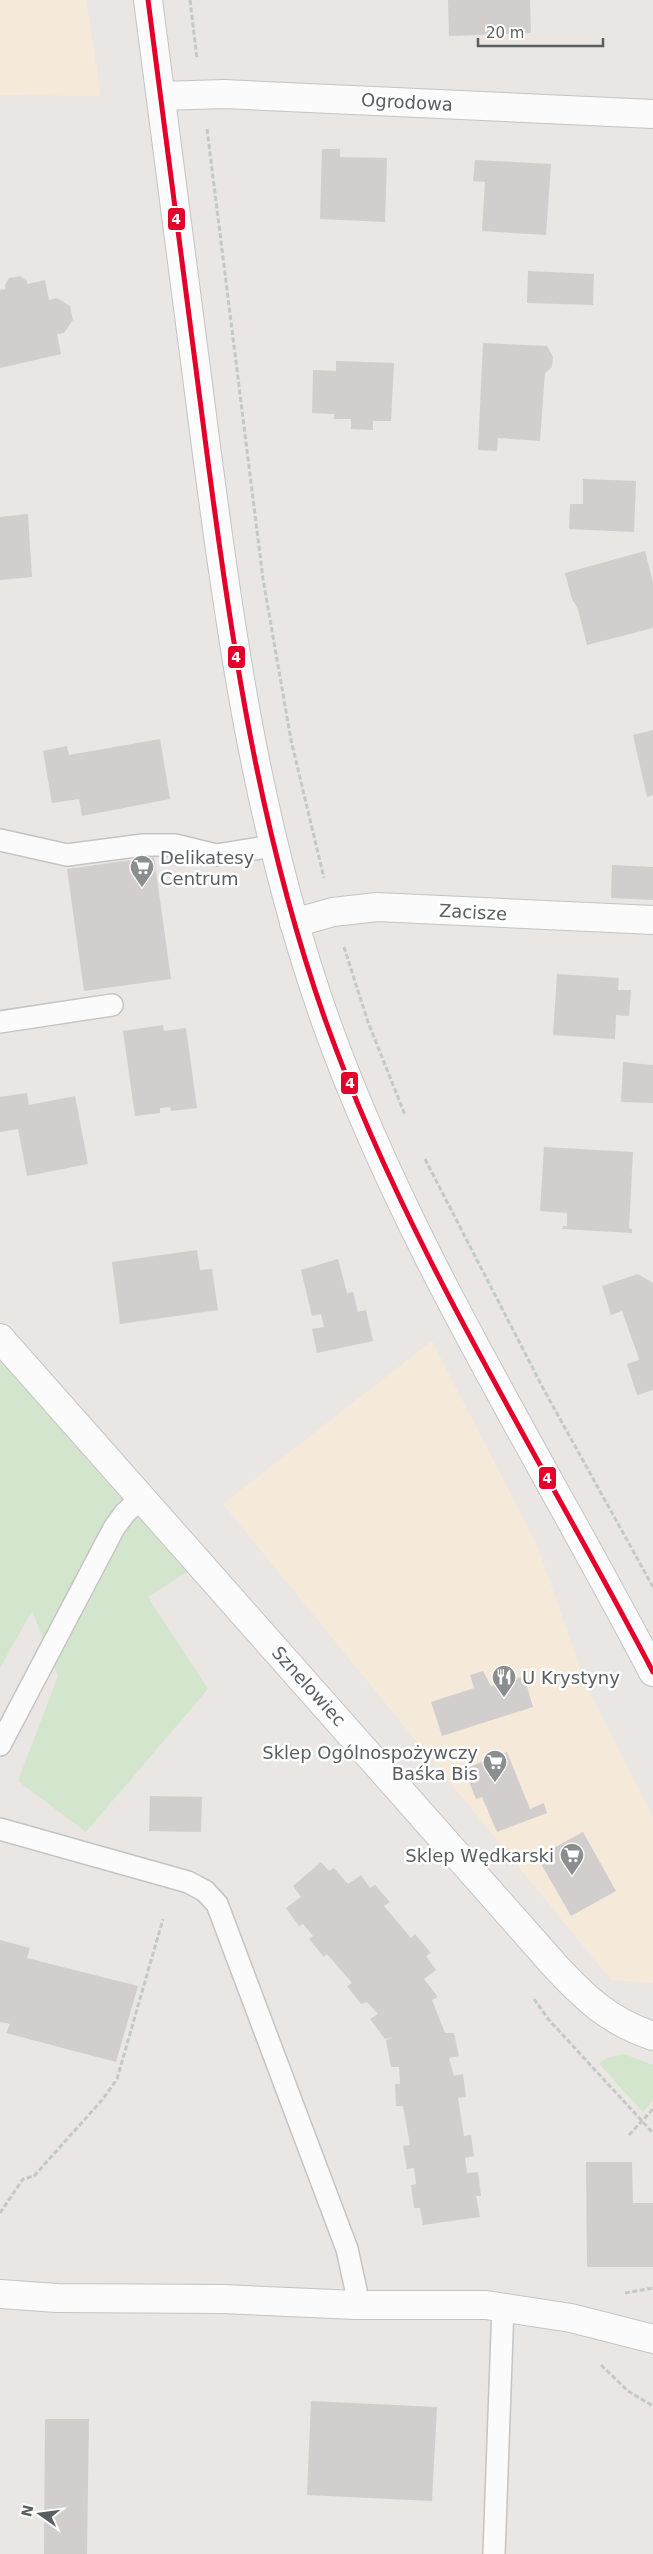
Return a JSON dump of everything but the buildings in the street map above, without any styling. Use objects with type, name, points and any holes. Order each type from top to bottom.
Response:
[{"type":"street","points":[[148,0],[229,619],[248,731],[273,846],[294,923],[326,1023],[384,1166],[457,1310],[653,1672]]},
{"type":"street","name":"Ogrodowa","points":[[161,96],[202,93],[653,114]]},
{"type":"street","name":"Zacisze","points":[[294,923],[333,912],[377,907],[653,920]]},
{"type":"street","name":"Sznelowiec","points":[[0,1338],[566,1978],[587,1999],[620,2023],[653,2036]]},
{"type":"street","points":[[0,2294],[57,2298],[222,2299],[356,2306],[469,2304],[503,2306],[571,2318],[653,2339]]},
{"type":"lane","points":[[0,840],[67,855],[143,845],[175,845],[216,855],[273,846]]},
{"type":"lane","points":[[0,1022],[112,1005]]},
{"type":"lane","points":[[0,1745],[114,1528],[125,1513],[142,1498]]},
{"type":"lane","points":[[0,1829],[188,1882],[205,1891],[217,1904],[347,2250],[356,2290],[356,2306]]},
{"type":"lane","points":[[494,2554],[503,2306]]},
{"type":"path","points":[[190,0],[265,588],[298,776],[333,912],[368,1022],[407,1120]]},
{"type":"path","points":[[422,1154],[544,1390],[653,1587]]},
{"type":"path","points":[[0,2213],[23,2179],[34,2176],[103,2099],[117,2079],[162,1919]]},
{"type":"path","points":[[549,2020],[653,2133]]},
{"type":"path","points":[[629,2135],[653,2108]]},
{"type":"path","points":[[598,2361],[628,2391],[653,2405]]},
{"type":"shaded area","points":[[0,0],[86,0],[101,96],[0,95]]},
{"type":"shaded area","points":[[432,1341],[537,1545],[587,1687],[653,1817],[653,1983],[611,1980],[223,1504]]},
{"type":"green space","points":[[8,1354],[189,1571],[148,1597],[208,1689],[86,1832],[18,1781],[58,1676],[32,1611],[0,1668],[0,1359]]},
{"type":"green space","points":[[624,2054],[653,2065],[653,2101],[643,2112],[599,2064],[606,2058]]},
{"type":"transit line","name":"4","points":[[148,0],[223,575],[235,651],[264,801],[281,875],[302,949],[326,1022],[359,1107],[396,1190],[478,1352],[653,1672]]},
{"type":"place","name":"Delikatesy Centrum","points":[[142,888]]},
{"type":"place","name":"U Krystyny","points":[[504,1698]]},
{"type":"place","name":"Sklep Ogólnospożywczy Baśka Bis","points":[[495,1783]]},
{"type":"place","name":"Sklep Wędkarski","points":[[572,1876]]}]
